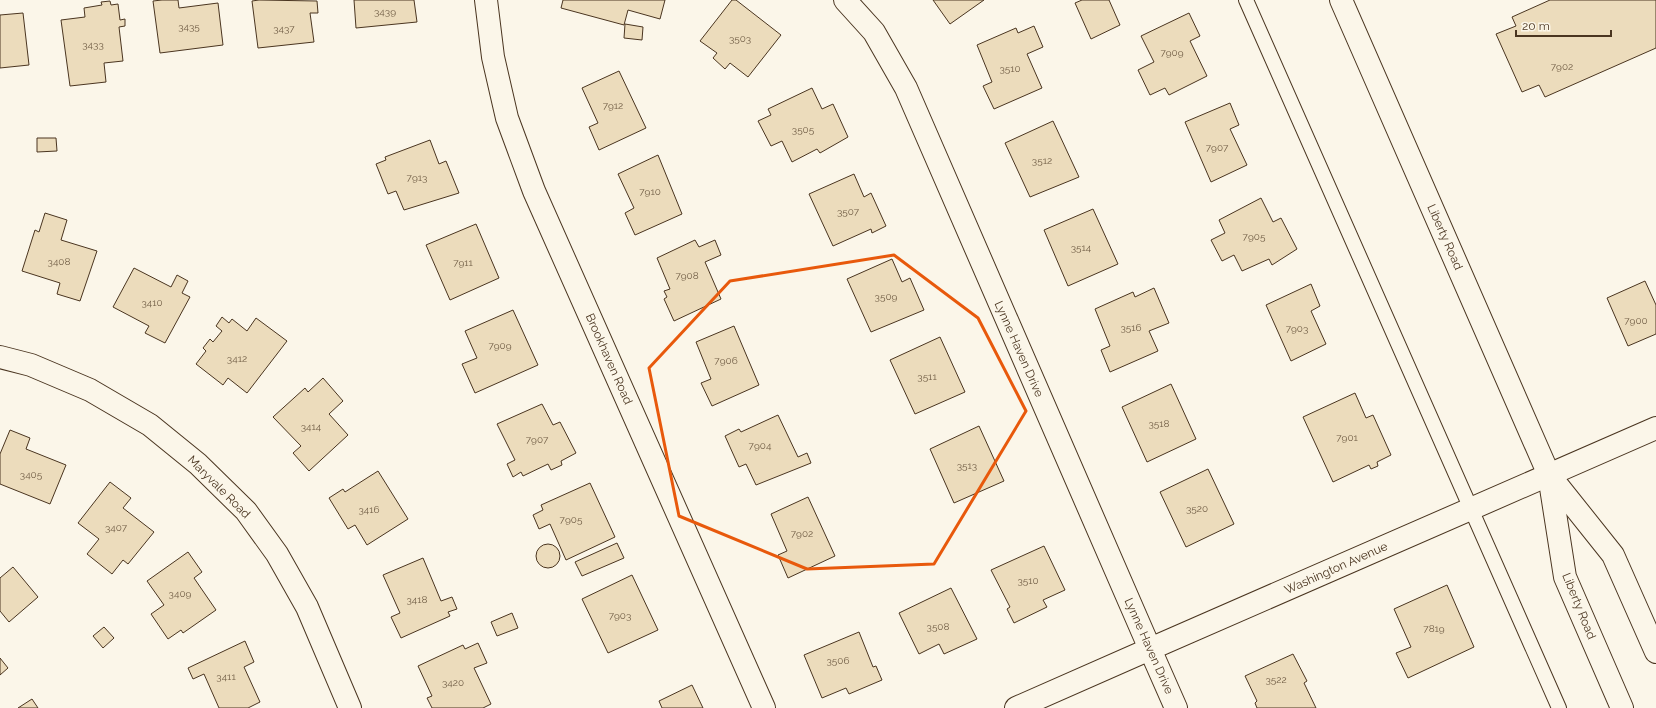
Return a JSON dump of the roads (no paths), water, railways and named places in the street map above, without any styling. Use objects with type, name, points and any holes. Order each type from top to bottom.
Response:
[{"type":"street","name":"Brookhaven Road","points":[[486,0],[493,57],[507,118],[534,191],[764,708]]},
{"type":"street","name":"Lynne Haven Drive","points":[[845,0],[874,32],[906,88],[1176,708]]},
{"type":"street","name":"Liberty Road","points":[[1341,0],[1549,475],[1565,577],[1622,708]]},
{"type":"street","name":"Maryvale Road","points":[[0,357],[31,365],[90,390],[150,425],[198,464],[246,511],[277,554],[307,607],[350,708]]},
{"type":"street","name":"Washington Avenue","points":[[1016,708],[1656,428]]},
{"type":"street","name":"Liberty Road","points":[[1549,475],[1613,555],[1656,652]]},
{"type":"lane","points":[[1246,0],[1559,708]]}]
